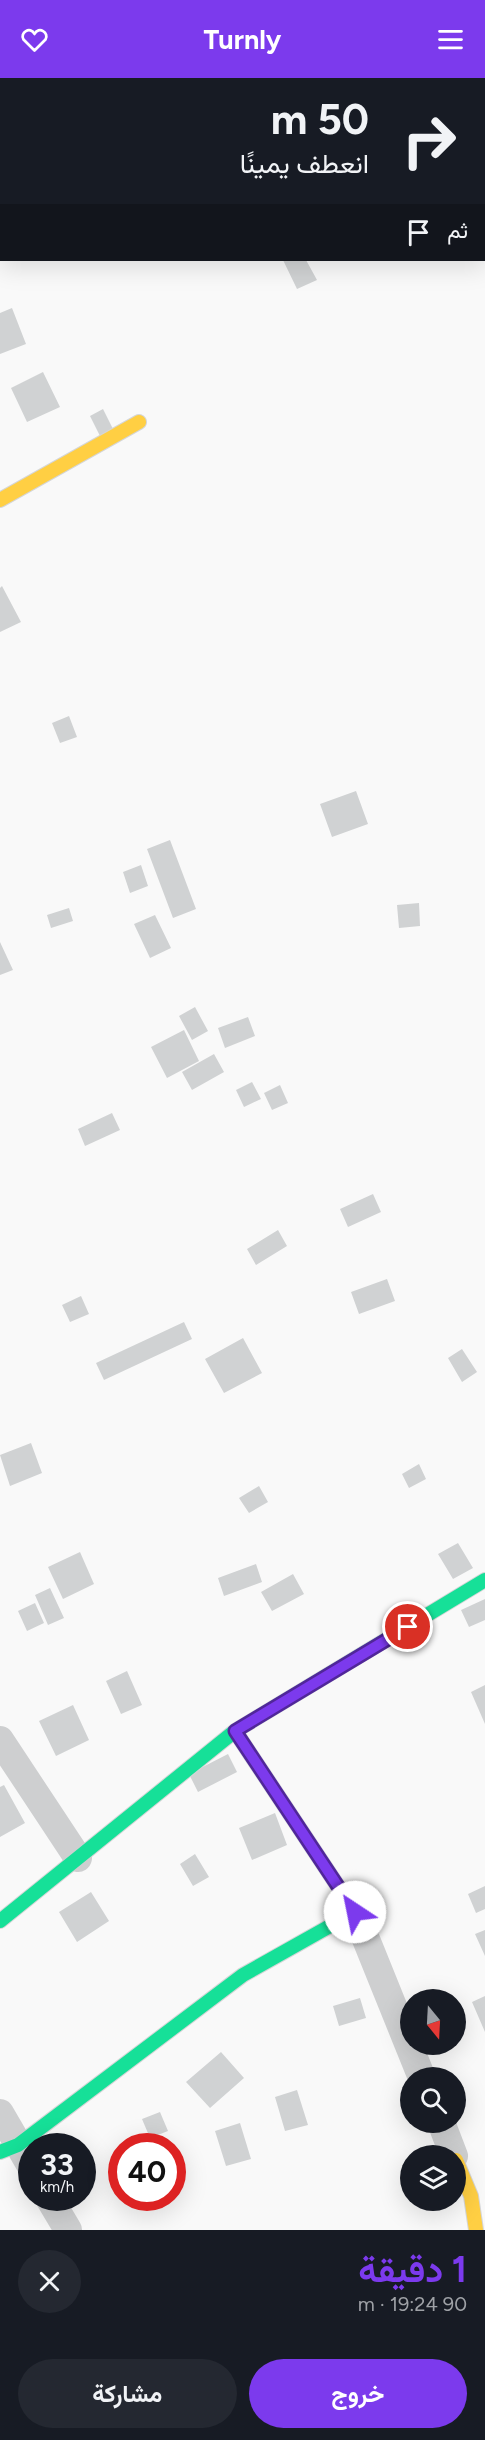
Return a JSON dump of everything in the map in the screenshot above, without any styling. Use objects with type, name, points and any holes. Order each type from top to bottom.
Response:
[{"type":"street","points":[[0,500],[139,422]]},
{"type":"street","points":[[0,1921],[235,1731],[485,1580]]},
{"type":"street","points":[[235,1731],[355,1912],[418,2067]]},
{"type":"street","points":[[0,1740],[78,1858]]},
{"type":"street","points":[[0,2113],[17,2155],[243,1975],[355,1912]]},
{"type":"street","points":[[466,2184],[471,2196],[476,2230]]},
{"type":"street","points":[[57,2211],[68,2230]]},
{"type":"building","points":[[283,261],[307,261],[317,280],[297,289]]},
{"type":"building","points":[[12,308],[26,344],[0,354],[0,313]]},
{"type":"building","points":[[43,372],[60,407],[27,422],[11,388]]},
{"type":"building","points":[[103,409],[114,431],[101,438],[90,416]]},
{"type":"building","points":[[2,586],[21,622],[0,632],[0,588]]},
{"type":"building","points":[[69,716],[77,737],[60,743],[52,723]]},
{"type":"building","points":[[356,791],[368,824],[332,837],[320,804]]},
{"type":"building","points":[[170,840],[196,909],[173,918],[147,849]]},
{"type":"building","points":[[141,865],[148,886],[130,893],[123,872]]},
{"type":"building","points":[[419,903],[420,926],[399,928],[397,905]]},
{"type":"building","points":[[69,908],[73,921],[51,928],[47,915]]},
{"type":"building","points":[[155,915],[171,948],[150,958],[134,924]]},
{"type":"building","points":[[0,942],[13,970],[0,975]]},
{"type":"building","points":[[195,1007],[208,1031],[192,1040],[179,1016]]},
{"type":"building","points":[[248,1017],[255,1036],[225,1048],[218,1028]]},
{"type":"building","points":[[184,1030],[199,1061],[167,1078],[151,1047]]},
{"type":"building","points":[[214,1054],[224,1072],[192,1090],[182,1072]]},
{"type":"building","points":[[252,1082],[261,1099],[244,1107],[236,1090]]},
{"type":"building","points":[[280,1085],[288,1103],[272,1110],[264,1093]]},
{"type":"building","points":[[112,1113],[120,1130],[85,1146],[78,1129]]},
{"type":"building","points":[[373,1194],[381,1212],[348,1227],[340,1209]]},
{"type":"building","points":[[278,1230],[287,1246],[256,1265],[247,1249]]},
{"type":"building","points":[[387,1279],[395,1301],[359,1314],[351,1292]]},
{"type":"building","points":[[81,1296],[89,1314],[70,1322],[62,1305]]},
{"type":"building","points":[[184,1322],[192,1339],[104,1380],[96,1363]]},
{"type":"building","points":[[243,1338],[262,1373],[224,1393],[205,1359]]},
{"type":"building","points":[[462,1349],[477,1372],[462,1382],[448,1358]]},
{"type":"building","points":[[31,1443],[42,1473],[10,1486],[0,1455]]},
{"type":"building","points":[[419,1464],[426,1479],[409,1488],[402,1474]]},
{"type":"building","points":[[259,1486],[268,1502],[249,1513],[239,1498]]},
{"type":"building","points":[[458,1543],[473,1568],[453,1579],[438,1554]]},
{"type":"building","points":[[80,1552],[94,1584],[63,1599],[48,1567]]},
{"type":"building","points":[[256,1564],[262,1582],[224,1596],[218,1578]]},
{"type":"building","points":[[293,1574],[304,1594],[272,1611],[261,1592]]},
{"type":"building","points":[[50,1588],[64,1618],[48,1625],[35,1595]]},
{"type":"building","points":[[485,1599],[485,1620],[469,1627],[461,1610]]},
{"type":"building","points":[[35,1603],[44,1623],[27,1631],[18,1611]]},
{"type":"building","points":[[127,1671],[142,1705],[121,1714],[106,1681]]},
{"type":"building","points":[[485,1685],[485,1724],[471,1692]]},
{"type":"building","points":[[73,1705],[89,1740],[56,1756],[39,1721]]},
{"type":"building","points":[[228,1754],[237,1772],[198,1792],[189,1774]]},
{"type":"building","points":[[4,1785],[25,1823],[0,1837],[0,1787]]},
{"type":"building","points":[[275,1813],[287,1845],[252,1860],[239,1828]]},
{"type":"building","points":[[195,1854],[209,1877],[193,1886],[180,1864]]},
{"type":"building","points":[[485,1886],[485,1909],[476,1913],[468,1894]]},
{"type":"building","points":[[91,1892],[109,1921],[77,1942],[59,1912]]},
{"type":"building","points":[[485,1930],[485,1956],[475,1934]]},
{"type":"building","points":[[485,1996],[485,2032],[472,2002]]},
{"type":"building","points":[[360,1998],[366,2018],[339,2026],[333,2006]]},
{"type":"building","points":[[221,2052],[244,2078],[210,2108],[186,2082]]},
{"type":"building","points":[[297,2090],[308,2125],[285,2131],[275,2097]]},
{"type":"building","points":[[160,2112],[168,2131],[148,2133],[142,2119]]},
{"type":"building","points":[[240,2123],[251,2159],[226,2166],[215,2131]]},
{"type":"traffic: fast","points":[[0,1921],[235,1731],[485,1580]]},
{"type":"traffic: fast","points":[[0,2152],[18,2145],[243,1975],[355,1912],[235,1731]]},
{"type":"traffic: slow","points":[[0,500],[139,422]]},
{"type":"traffic: slow","points":[[466,2184],[471,2196],[476,2230]]},
{"type":"route","points":[[355,1912],[235,1731],[408,1627]]}]
